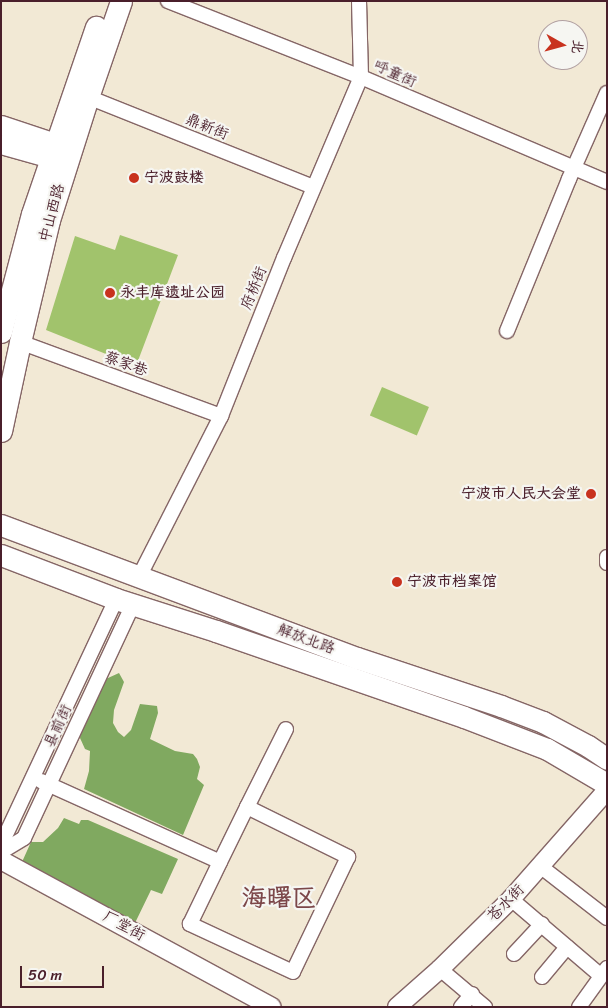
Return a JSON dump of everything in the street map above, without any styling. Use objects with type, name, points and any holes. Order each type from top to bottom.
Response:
[{"type":"main road","name":"中山西路","points":[[1,431],[6,333],[49,220],[58,153],[106,1]]},
{"type":"main road","name":"中山西路","points":[[58,153],[88,97],[121,1]]},
{"type":"main road","points":[[1,125],[58,153]]},
{"type":"main road","points":[[1,144],[58,153]]},
{"type":"main road","name":"解放北路","points":[[1,525],[357,658],[543,722],[588,746],[607,759]]},
{"type":"main road","name":"解放北路","points":[[1,554],[125,602],[216,630],[464,717],[547,749],[607,784]]},
{"type":"street","name":"呼童街","points":[[168,1],[361,77],[607,182]]},
{"type":"street","name":"府桥街","points":[[139,577],[221,416],[313,187],[361,77],[359,1]]},
{"type":"street","points":[[507,331],[573,169],[607,92]]},
{"type":"street","name":"鼎新街","points":[[88,97],[313,187]]},
{"type":"street","name":"蔡家巷","points":[[6,333],[221,416]]},
{"type":"street","points":[[607,557],[607,564]]},
{"type":"street","name":"县前街","points":[[1,844],[125,602]]},
{"type":"street","name":"县前街","points":[[1,852],[24,838],[125,602]]},
{"type":"street","points":[[247,807],[348,857],[292,972],[190,924],[247,807],[286,729]]},
{"type":"street","points":[[34,778],[220,862]]},
{"type":"street","name":"苍水街","points":[[397,1007],[440,969],[511,899],[607,790]]},
{"type":"street","name":"厂堂街","points":[[1,860],[272,1007]]},
{"type":"street","points":[[540,866],[607,918]]},
{"type":"street","points":[[511,899],[567,947],[604,972],[579,1007]]},
{"type":"street","points":[[514,954],[542,924]]},
{"type":"street","points":[[542,977],[567,947]]},
{"type":"street","points":[[440,969],[472,994],[485,1007]]},
{"type":"street","points":[[461,1007],[472,994]]},
{"type":"green space","name":"永丰库遗址公园","points":[[120,235],[178,255],[136,366],[46,330],[75,236],[115,250]]},
{"type":"green space","points":[[382,387],[429,407],[417,435],[370,416]]},
{"type":"green space","points":[[119,673],[124,682],[114,710],[113,723],[118,732],[124,737],[131,730],[140,704],[157,706],[158,713],[150,739],[175,751],[193,754],[197,759],[200,767],[197,779],[204,785],[183,835],[84,789],[89,771],[90,751],[85,749],[80,738],[81,726],[97,683]]},
{"type":"green space","points":[[64,818],[79,824],[81,820],[88,820],[178,859],[162,894],[151,890],[135,923],[22,862],[31,842],[43,842],[58,828]]},
{"type":"place","name":"宁波鼓楼","points":[[134,178]]},
{"type":"place","name":"永丰库遗址公园","points":[[110,293]]},
{"type":"place","name":"宁波市人民大会堂","points":[[591,494]]},
{"type":"place","name":"宁波市档案馆","points":[[397,582]]},
{"type":"district","name":"海曙区","points":[[279,898]]}]
